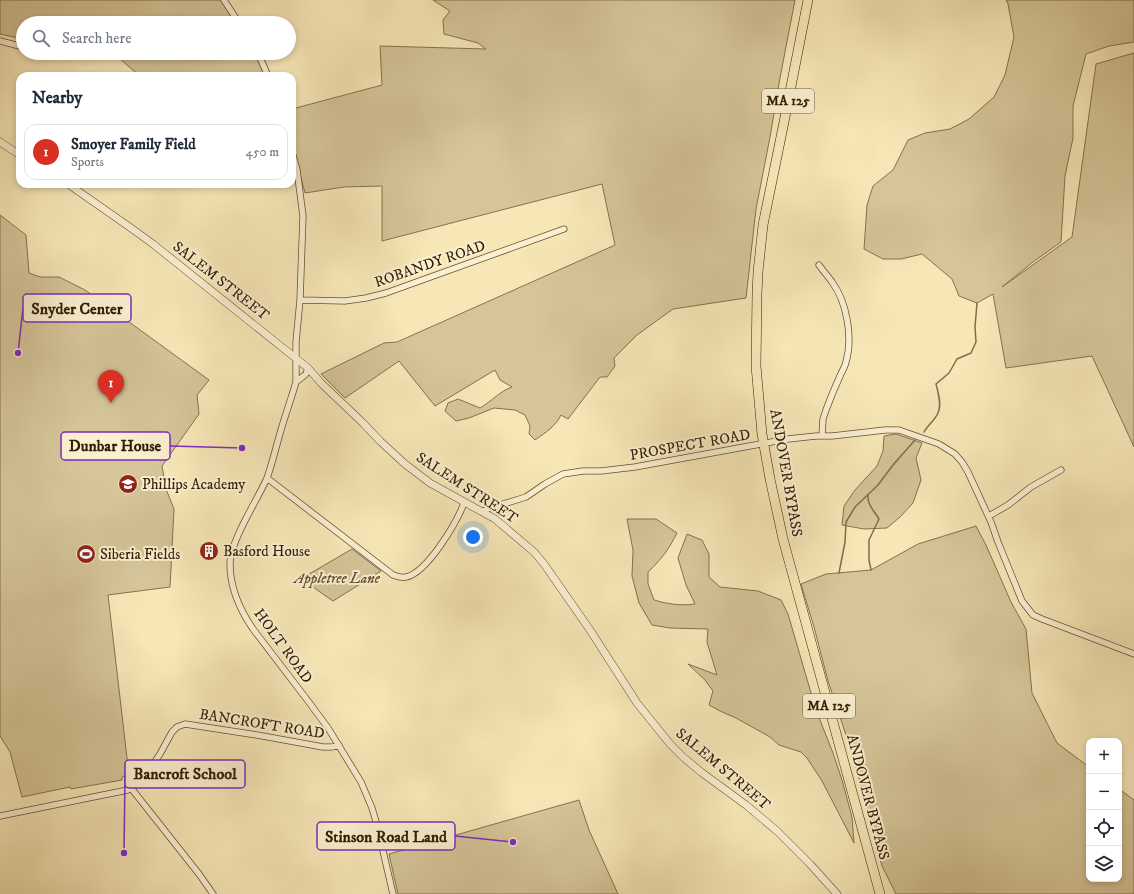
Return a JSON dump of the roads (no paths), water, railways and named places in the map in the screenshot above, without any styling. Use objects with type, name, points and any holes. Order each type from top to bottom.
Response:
[{"type":"main road","name":"ANDOVER BYPASS","points":[[808,0],[763,225],[758,272],[756,366],[764,444],[783,539],[880,894]]},
{"type":"street","points":[[224,0],[234,16]]},
{"type":"street","points":[[0,41],[16,45]]},
{"type":"street","points":[[261,60],[266,72]]},
{"type":"street","points":[[0,142],[16,152]]},
{"type":"street","name":"HOLT ROAD","points":[[296,166],[303,216],[300,300],[296,342],[296,382],[266,478],[235,543],[230,564],[234,592],[246,619],[328,728],[361,782],[372,808],[384,852],[393,894]]},
{"type":"street","name":"SALEM STREET","points":[[74,188],[153,244],[308,368],[380,441],[405,464],[430,483],[495,520],[534,552],[590,630],[636,703],[670,744],[701,772],[767,822],[810,864],[837,894]]},
{"type":"street","name":"ROBANDY ROAD","points":[[300,300],[345,301],[366,298],[564,229]]},
{"type":"street","points":[[819,265],[833,283],[841,299],[849,328],[849,348],[847,361],[823,419],[822,436]]},
{"type":"street","name":"HOLT ROAD","points":[[296,382],[306,374],[308,368]]},
{"type":"street","name":"PROSPECT ROAD","points":[[482,512],[487,509],[526,497],[563,474],[635,467],[788,439],[893,430],[939,444],[955,454],[962,462],[989,516],[1019,595],[1033,614],[1042,619],[1134,654]]},
{"type":"street","points":[[989,516],[1008,505],[1031,487],[1060,470]]},
{"type":"street","points":[[266,478],[393,574],[401,577],[413,574],[419,570],[441,545],[460,514],[464,503]]},
{"type":"street","name":"BANCROFT ROAD","points":[[0,816],[128,790],[142,780],[176,727],[186,724],[257,734],[323,747],[339,745]]},
{"type":"street","points":[[131,788],[214,894]]},
{"type":"waterway","points":[[924,432],[935,418],[939,410],[940,406],[936,384],[949,373],[957,359],[971,353],[976,342],[975,327],[977,303]]},
{"type":"waterway","points":[[839,573],[845,542],[846,522],[855,507],[878,485],[915,440]]},
{"type":"waterway","points":[[868,495],[870,504],[879,519],[869,540],[869,560],[871,570]]},
{"type":"place","name":"Snyder Center","points":[[18,353]]},
{"type":"place","name":"Smoyer Family Field","points":[[111,403]]},
{"type":"place","name":"Dunbar House","points":[[242,448]]},
{"type":"place","name":"Phillips Academy","points":[[128,484]]},
{"type":"place","name":"Basford House","points":[[209,551]]},
{"type":"place","name":"Siberia Fields","points":[[86,554]]},
{"type":"place","name":"Stinson Road Land","points":[[513,842]]},
{"type":"place","name":"Bancroft School","points":[[124,853]]},
{"type":"park label","name":"Appletree Lane","points":[[337,578]]}]
